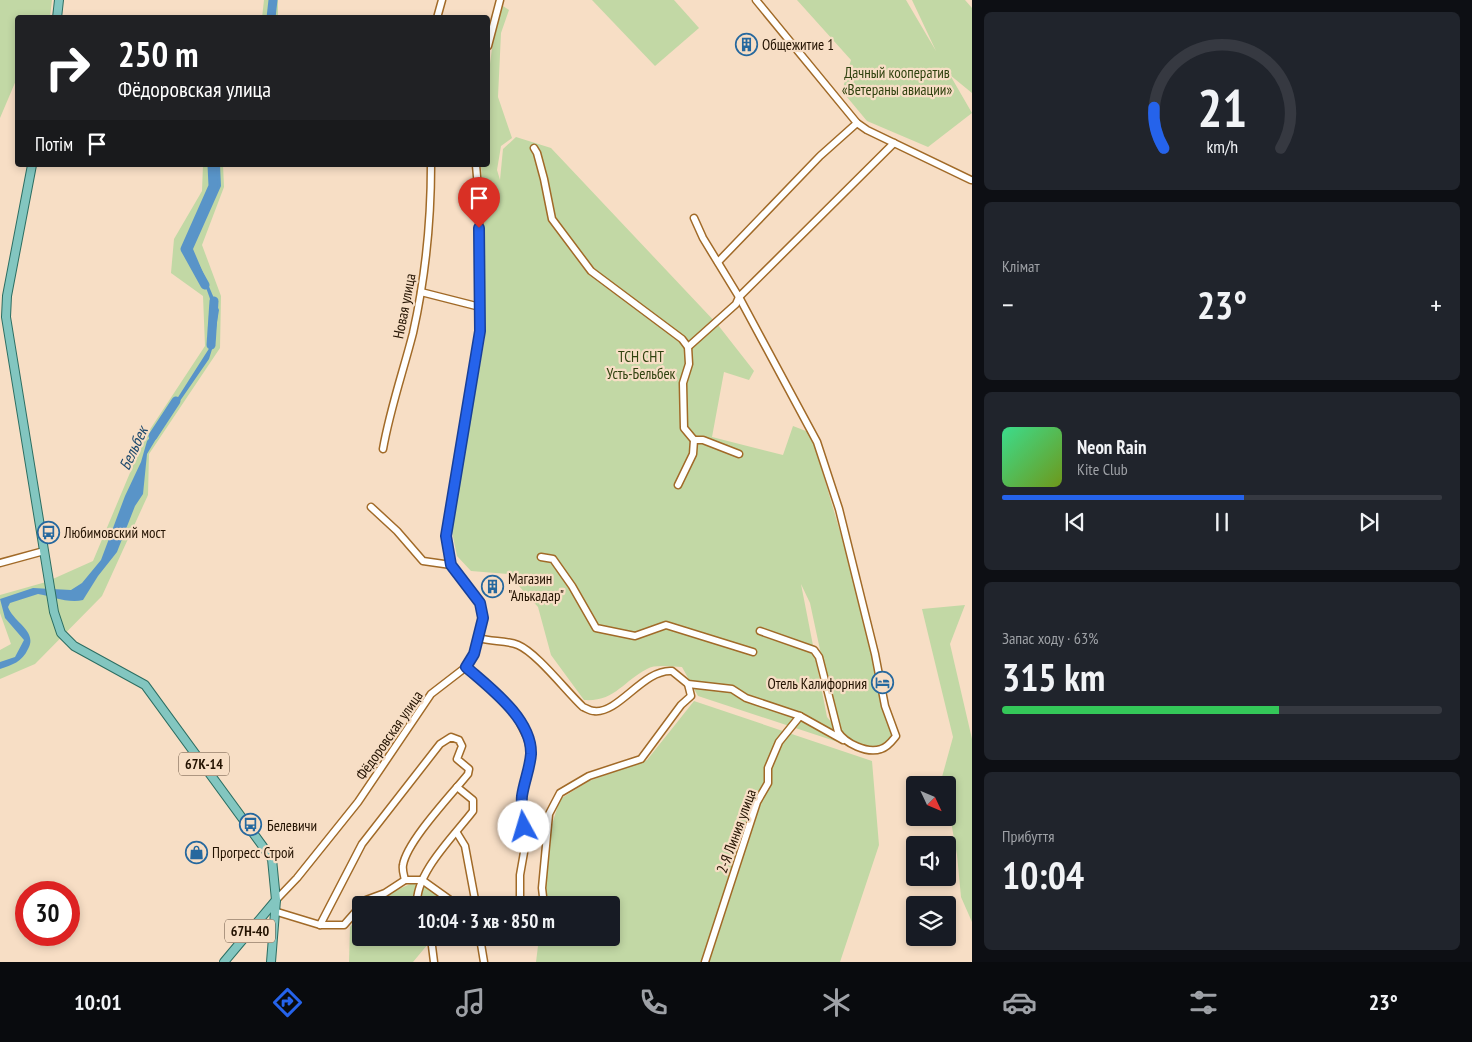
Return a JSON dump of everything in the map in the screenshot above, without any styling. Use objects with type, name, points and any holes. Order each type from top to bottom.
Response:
[{"type":"main road","points":[[57,15],[59,0]]},
{"type":"main road","name":"67К-14","points":[[32,167],[7,296],[6,317],[54,612],[61,633],[74,646],[145,685],[272,859],[276,900],[271,962]]},
{"type":"main road","name":"67H-40","points":[[224,962],[276,900]]},
{"type":"street","points":[[437,15],[442,0]]},
{"type":"street","points":[[490,38],[500,0]]},
{"type":"street","points":[[756,0],[857,122],[894,143],[971,180]]},
{"type":"street","points":[[718,262],[820,156],[857,122]]},
{"type":"street","points":[[688,347],[736,304],[739,297],[894,143]]},
{"type":"street","points":[[534,148],[538,153],[552,219],[580,258],[591,271],[682,338],[688,347],[689,364],[682,383],[684,428],[694,440],[693,454],[678,485]]},
{"type":"street","name":"Новая улица","points":[[383,449],[390,412],[412,334],[421,292],[431,190],[431,167]]},
{"type":"street","name":"Фёдоровская улица","points":[[276,900],[297,878],[358,802],[431,694],[466,667],[474,654],[479,638],[483,618],[480,603],[451,565],[446,536],[480,331],[479,199],[476,167]]},
{"type":"street","points":[[479,638],[490,642],[515,643],[527,650],[582,707],[595,712],[609,706],[653,674],[672,671],[688,684],[732,689],[746,698],[800,716],[844,741],[869,749],[881,750],[896,736],[881,689],[875,654],[840,509],[817,442],[694,218]]},
{"type":"street","points":[[421,292],[480,307]]},
{"type":"street","points":[[694,440],[703,440],[739,454]]},
{"type":"street","points":[[371,507],[397,531],[422,561],[451,565]]},
{"type":"street","points":[[0,563],[44,551]]},
{"type":"street","points":[[541,557],[553,558],[572,586],[596,628],[635,636],[666,626],[754,652]]},
{"type":"street","points":[[760,632],[814,650],[819,657],[838,732],[844,741]]},
{"type":"street","points":[[466,667],[497,694],[516,715],[528,738],[531,754],[522,799],[526,841],[520,875],[521,896]]},
{"type":"street","points":[[543,896],[542,888],[549,814],[560,793],[589,776],[641,759],[681,705],[691,696],[688,684]]},
{"type":"street","name":"2-Я Линия улица","points":[[705,962],[755,810],[768,783],[768,768],[779,742],[800,716]]},
{"type":"street","points":[[320,925],[362,844],[440,744],[451,737],[459,740],[462,746],[457,759],[469,769],[468,774],[431,818],[408,852],[403,864],[405,880]]},
{"type":"street","points":[[416,896],[422,880],[473,811],[473,800],[457,787]]},
{"type":"street","points":[[456,833],[465,846],[474,896]]},
{"type":"street","points":[[274,911],[320,925],[344,925],[366,900],[385,893],[405,880],[422,880],[444,896]]},
{"type":"street","points":[[431,946],[434,962]]},
{"type":"street","points":[[481,946],[484,962]]},
{"type":"green space","points":[[0,0],[52,0],[50,15],[15,15],[15,83],[0,118]]},
{"type":"green space","points":[[264,0],[278,0],[278,15],[262,15]]},
{"type":"green space","points":[[592,0],[674,0],[699,28],[655,66]]},
{"type":"green space","name":"Дачный кооператив «Ветераны авиации»","points":[[797,0],[906,0],[936,51],[912,0],[965,0],[972,8],[972,93],[950,75],[972,113],[928,147],[867,121],[842,91],[851,60]]},
{"type":"green space","name":"ТСН СНТ Усть-Бельбек","points":[[503,6],[509,10],[501,33],[498,97],[512,138],[501,146],[497,170],[500,180],[503,149],[516,137],[551,148],[718,325],[754,371],[749,380],[724,372],[712,437],[783,455],[793,426],[811,433],[851,569],[895,735],[881,748],[853,747],[698,696],[682,667],[650,667],[604,698],[584,700],[551,655],[538,607],[508,574],[471,571],[457,556],[451,527],[485,338],[481,167],[490,167],[490,65]],"holes":[[[801,584],[810,603],[837,729],[827,717]]]},
{"type":"green space","points":[[203,167],[223,167],[224,187],[202,245],[221,296],[220,348],[149,454],[148,495],[102,596],[35,664],[0,679],[0,650],[11,644],[0,613],[0,595],[46,582],[93,561],[145,437],[205,346],[203,296],[171,273],[174,239],[202,191]]},
{"type":"green space","points":[[965,605],[950,644],[972,739],[972,922],[961,897],[956,836],[954,836],[952,826],[956,826],[956,776],[942,776],[953,737],[922,609]]},
{"type":"green space","points":[[694,701],[872,761],[879,845],[840,962],[536,962],[538,946],[620,946],[620,896],[544,896],[550,831],[560,799],[589,781],[647,760]]},
{"type":"green space","points":[[415,882],[434,889],[437,896],[383,896]]},
{"type":"green space","points":[[352,924],[352,946],[426,946],[413,962],[349,962],[350,927]]},
{"type":"water","name":"Бельбек","points":[[212,167],[220,167],[221,186],[193,249],[219,310],[209,359],[173,411],[147,454],[143,494],[135,506],[117,552],[98,576],[83,600],[66,600],[38,594],[10,603],[8,607],[11,613],[28,632],[30,643],[26,653],[20,660],[0,669],[0,662],[15,657],[24,640],[5,618],[0,599],[33,588],[71,590],[82,583],[101,560],[125,496],[141,462],[147,441],[159,427],[210,347],[208,341],[212,329],[212,305],[203,282],[185,249],[213,186]]},
{"type":"waterway","name":"Бельбек","points":[[271,15],[273,0]]},
{"type":"waterway","name":"Бельбек","points":[[205,285],[185,249],[213,186],[212,167]]},
{"type":"waterway","name":"Бельбек","points":[[211,345],[214,301]]},
{"type":"waterway","name":"Бельбек","points":[[153,436],[176,401]]},
{"type":"place","name":"Общежитие 1","points":[[746,44]]},
{"type":"place","name":"Любимовский мост","points":[[48,532]]},
{"type":"place","name":"Магазин \"Алькадар\"","points":[[492,587]]},
{"type":"place","name":"Отель Калифорния","points":[[883,683]]},
{"type":"place","name":"Белевичи","points":[[251,825]]},
{"type":"place","name":"Прогресс Строй","points":[[196,852]]},
{"type":"route","points":[[479,228],[480,331],[446,536],[451,565],[480,603],[483,618],[474,654],[466,667],[497,694],[516,715],[528,738],[531,754],[522,799],[524,827]]}]
